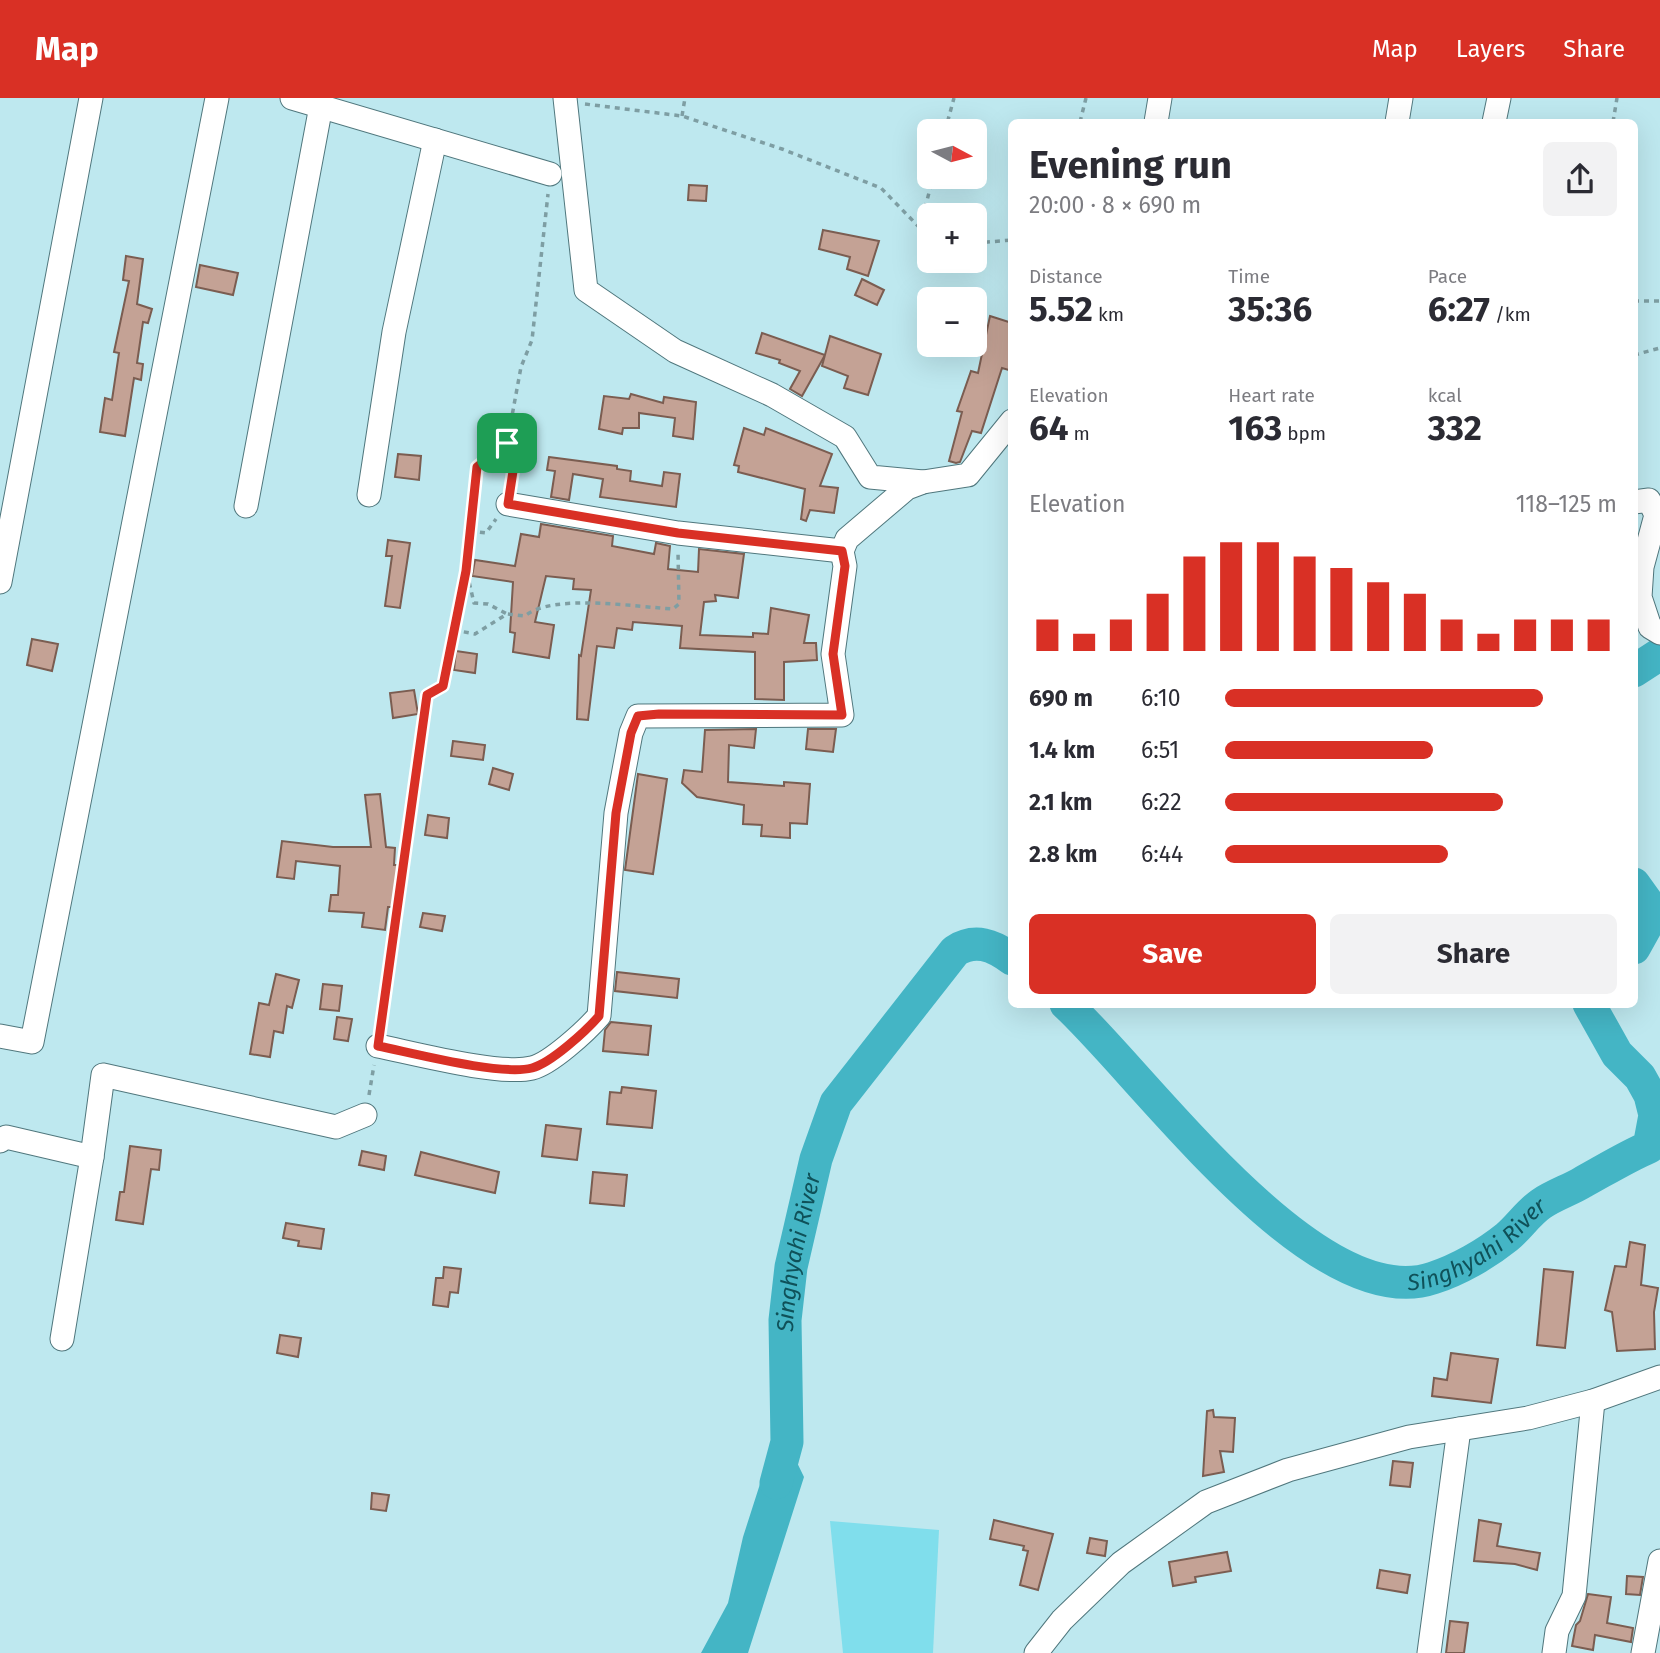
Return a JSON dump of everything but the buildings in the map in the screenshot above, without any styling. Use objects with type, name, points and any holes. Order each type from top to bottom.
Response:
[{"type":"street","points":[[0,582],[91,98]]},
{"type":"street","points":[[0,1036],[32,1042],[217,98]]},
{"type":"street","points":[[292,98],[550,174]]},
{"type":"street","points":[[1156,119],[1160,98]]},
{"type":"street","points":[[1398,119],[1401,98]]},
{"type":"street","points":[[1495,119],[1499,98]]},
{"type":"street","points":[[565,100],[586,290],[675,351],[772,395],[845,437],[870,477],[923,482]]},
{"type":"street","points":[[246,506],[321,106]]},
{"type":"street","points":[[369,495],[394,332],[435,140]]},
{"type":"street","points":[[378,1046],[458,1062],[519,1070],[534,1068],[585,1032],[599,1016],[616,813],[631,733],[638,716],[842,715],[833,654],[845,566],[842,551],[847,538],[907,488],[923,482],[968,475],[1008,426]]},
{"type":"street","points":[[1638,501],[1649,500],[1656,515],[1642,567],[1640,597],[1650,627],[1660,633]]},
{"type":"street","points":[[508,504],[678,533],[842,551]]},
{"type":"street","points":[[62,1339],[103,1075],[336,1126],[365,1115]]},
{"type":"street","points":[[0,1141],[6,1138],[92,1157]]},
{"type":"street","points":[[1036,1653],[1062,1620],[1121,1563],[1206,1502],[1288,1470],[1409,1437],[1528,1418],[1593,1401],[1660,1377]]},
{"type":"street","points":[[1554,1653],[1557,1632],[1574,1596],[1593,1401]]},
{"type":"street","points":[[1429,1653],[1459,1429]]},
{"type":"street","points":[[1643,1653],[1660,1561]]},
{"type":"path","points":[[682,116],[685,98]]},
{"type":"path","points":[[948,119],[954,98]]},
{"type":"path","points":[[1081,119],[1086,98]]},
{"type":"path","points":[[1614,119],[1617,98]]},
{"type":"path","points":[[565,100],[682,116],[782,149],[881,188],[917,226]]},
{"type":"path","points":[[470,531],[486,533],[508,504],[515,458],[507,443],[521,366],[532,340],[550,174]]},
{"type":"path","points":[[987,242],[1008,240]]},
{"type":"path","points":[[1638,301],[1660,301]]},
{"type":"path","points":[[1638,354],[1660,348]]},
{"type":"path","points":[[365,1115],[378,1046],[427,695],[443,686],[466,571],[477,467],[507,443]]},
{"type":"path","points":[[466,571],[471,581],[474,603],[488,604],[507,614],[525,616],[531,611],[558,603],[673,609],[679,604],[678,533]]},
{"type":"path","points":[[454,630],[475,634],[507,614]]},
{"type":"shaded area","points":[[787,1442],[804,1477],[748,1653],[701,1653],[728,1603],[743,1537],[767,1462]]},
{"type":"shaded area","points":[[830,1521],[939,1530],[933,1653],[843,1653]]},
{"type":"waterway","name":"Singhyahi River","points":[[1638,668],[1660,654]]},
{"type":"waterway","name":"Singhyahi River","points":[[1638,890],[1654,912],[1638,941]]},
{"type":"waterway","name":"Singhyahi River","points":[[776,1483],[787,1442],[785,1320],[791,1267],[816,1159],[836,1103],[955,951],[977,944],[998,950],[1008,956]]},
{"type":"waterway","name":"Singhyahi River","points":[[1070,1008],[1235,1183],[1286,1228],[1337,1262],[1387,1281],[1433,1278],[1462,1266],[1507,1237],[1546,1201],[1649,1147],[1655,1115],[1650,1095],[1640,1077],[1617,1054],[1591,1008]]},
{"type":"route","points":[[507,443],[515,458],[508,504],[678,533],[842,551],[845,566],[833,654],[842,715],[638,716],[631,733],[616,813],[606,901],[599,1016],[585,1032],[534,1068],[519,1070],[458,1062],[378,1046],[427,695],[443,686],[466,571],[477,467],[507,443]]}]
